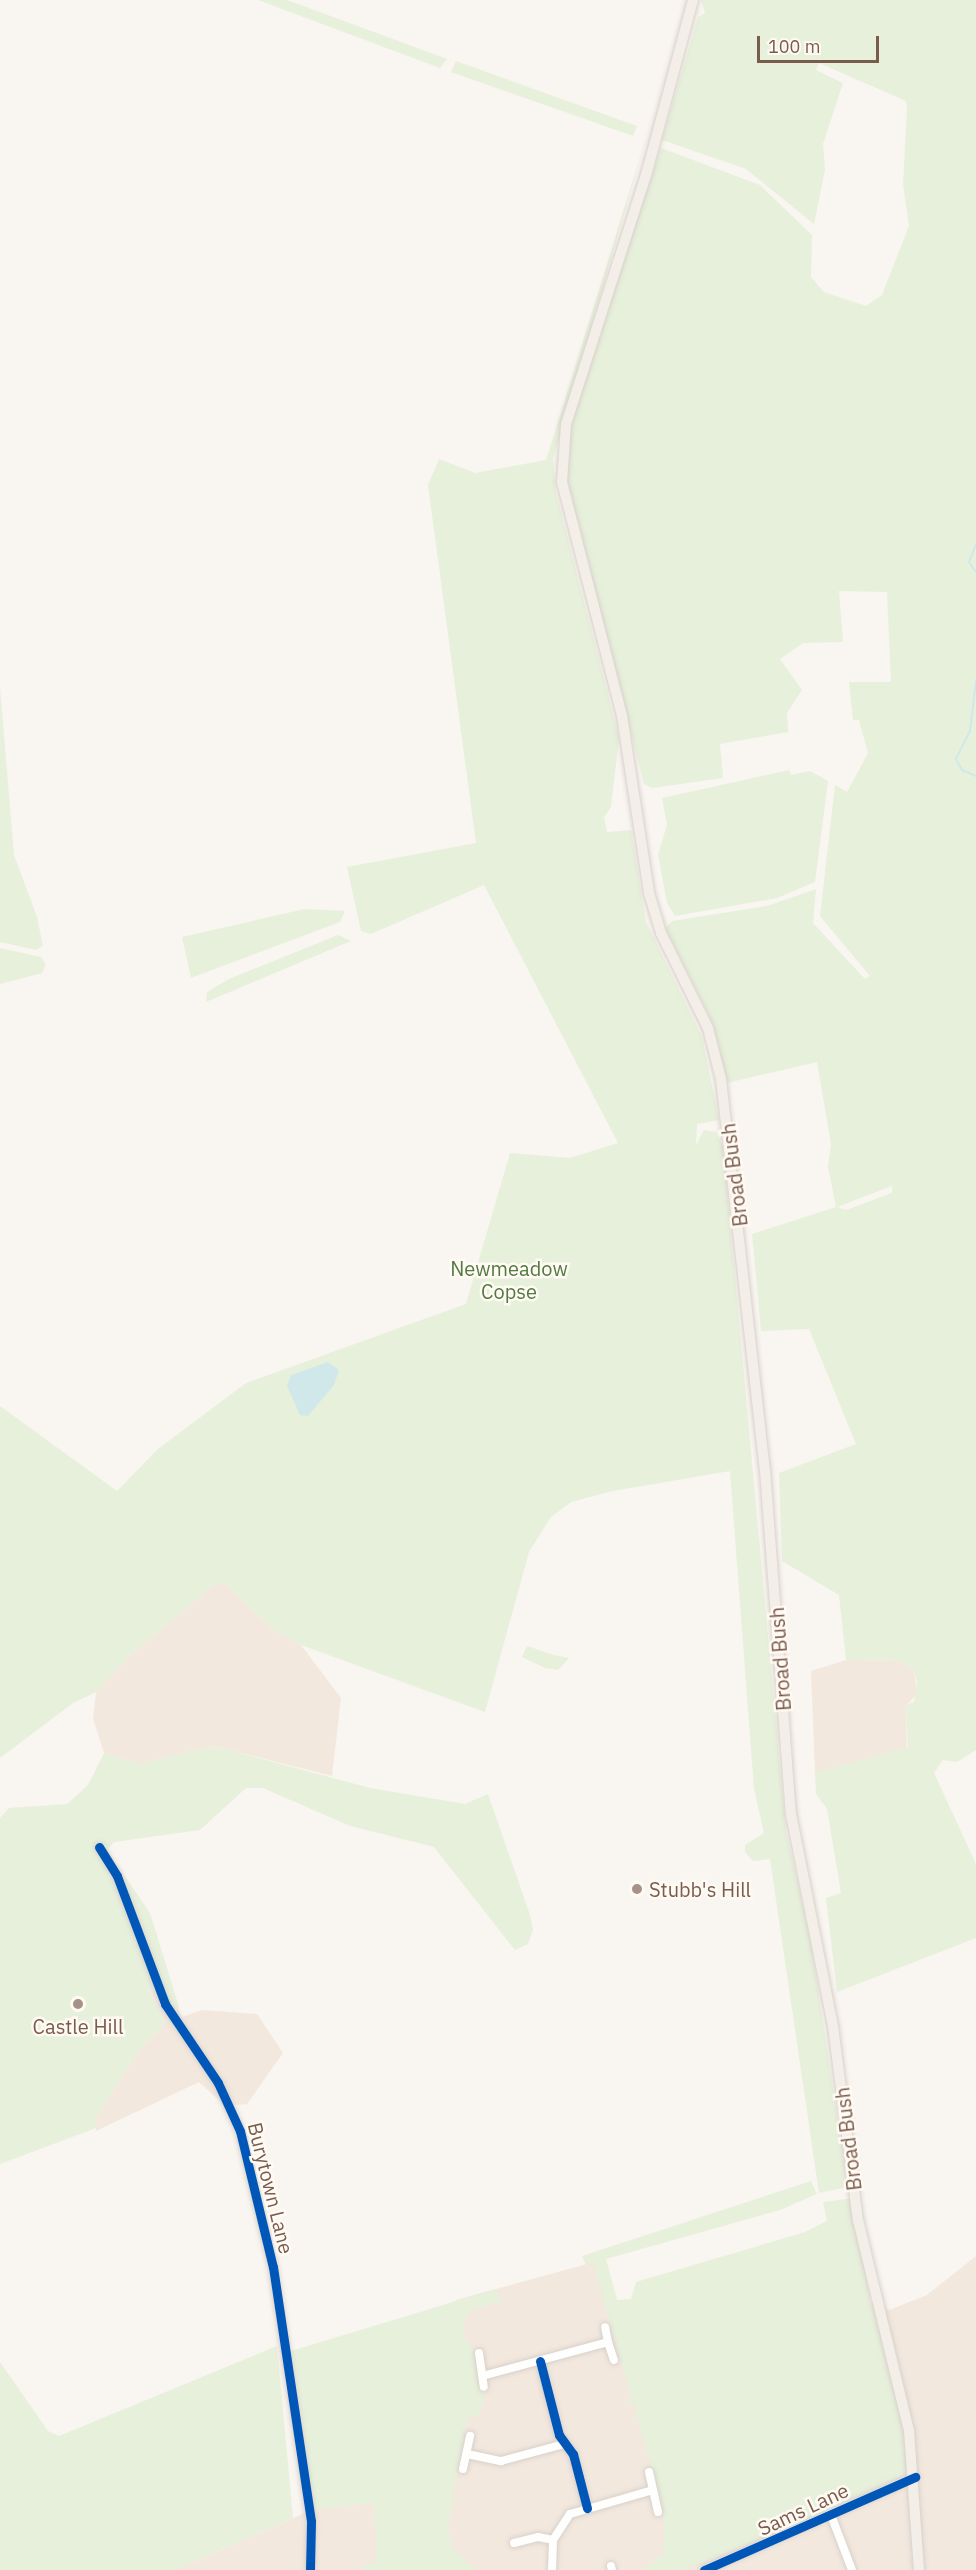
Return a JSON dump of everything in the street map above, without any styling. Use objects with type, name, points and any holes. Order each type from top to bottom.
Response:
[{"type":"main road","name":"Broad Bush","points":[[693,0],[646,175],[560,454],[575,548],[628,754],[654,914],[701,1011],[721,1079],[765,1470],[791,1814],[833,2026],[858,2220],[907,2418],[915,2477],[919,2570]]},
{"type":"street","name":"Burytown Lane","points":[[99,1847],[117,1876],[165,2004],[212,2072],[240,2131],[274,2278],[311,2521],[310,2570]]},
{"type":"street","points":[[605,2327],[614,2360]]},
{"type":"street","points":[[486,2375],[608,2342]]},
{"type":"street","points":[[479,2353],[486,2375],[484,2387]]},
{"type":"street","points":[[540,2361],[564,2444],[573,2454],[587,2508]]},
{"type":"street","points":[[463,2469],[470,2436]]},
{"type":"street","points":[[468,2454],[501,2461],[564,2444]]},
{"type":"street","points":[[649,2472],[658,2512]]},
{"type":"street","name":"Sams Lane","points":[[704,2570],[915,2477]]},
{"type":"street","points":[[552,2570],[553,2540],[570,2514],[653,2490]]},
{"type":"street","points":[[831,2515],[852,2570]]},
{"type":"street","points":[[514,2543],[538,2537],[553,2540]]},
{"type":"shaded area","points":[[215,1584],[225,1584],[274,1630],[301,1645],[341,1698],[332,1776],[214,1746],[139,1764],[104,1753],[93,1719],[96,1692],[130,1655]]},
{"type":"shaded area","points":[[846,1660],[901,1661],[914,1670],[917,1694],[906,1706],[907,1755],[815,1773],[811,1671]]},
{"type":"shaded area","points":[[147,1985],[178,2007],[182,2017],[202,2010],[257,2014],[283,2053],[247,2104],[225,2106],[199,2082],[96,2131],[96,2117],[142,2046],[165,2023]]},
{"type":"shaded area","points":[[976,2256],[976,2570],[174,2570],[314,2509],[374,2502],[456,2300],[605,2259],[617,2300],[899,2428],[870,2302],[889,2310],[927,2295]]},
{"type":"green space","points":[[258,0],[287,0],[447,59],[440,68]]},
{"type":"green space","points":[[701,0],[976,0],[976,1750],[957,1762],[943,1760],[934,1773],[976,1864],[976,1938],[837,1992],[826,1898],[841,1893],[827,1809],[816,1794],[815,1773],[908,1747],[906,1705],[914,1702],[917,1683],[914,1670],[901,1661],[846,1660],[839,1595],[782,1561],[779,1473],[856,1444],[809,1329],[761,1331],[752,1234],[836,1207],[828,1167],[831,1144],[817,1062],[727,1083],[710,1017],[665,928],[672,921],[767,906],[816,889],[813,923],[865,979],[870,976],[820,916],[835,785],[847,792],[868,753],[859,720],[853,720],[849,682],[891,682],[887,592],[839,591],[843,642],[803,643],[780,659],[802,690],[787,713],[788,732],[720,744],[723,778],[652,788],[644,784],[565,471],[574,408],[661,148],[760,185],[812,235],[811,277],[824,292],[866,306],[882,295],[909,226],[903,184],[907,108],[906,101],[819,63],[816,70],[843,83],[823,144],[825,170],[814,224],[746,169],[662,140],[698,17],[705,13]],"holes":[[[892,1186],[892,1193],[846,1210],[837,1207]]]},
{"type":"green space","points":[[456,61],[637,126],[633,136],[451,72]]},
{"type":"green space","name":"Newmeadow Copse","points":[[647,135],[553,459],[556,493],[619,738],[611,807],[604,817],[607,832],[631,830],[646,922],[702,1037],[719,1120],[697,1124],[696,1145],[704,1130],[716,1132],[723,1147],[786,1831],[810,1937],[848,2187],[819,2193],[770,1859],[753,1861],[745,1852],[745,1845],[764,1833],[754,1789],[730,1471],[613,1491],[571,1502],[551,1517],[529,1552],[485,1712],[301,1645],[274,1630],[225,1584],[215,1584],[130,1655],[96,1692],[73,1703],[0,1758],[0,1406],[117,1491],[158,1449],[246,1383],[466,1304],[510,1153],[570,1158],[618,1143],[484,885],[371,934],[361,931],[347,867],[476,843],[428,485],[439,459],[475,473],[546,460]]},
{"type":"green space","points":[[0,687],[14,855],[37,917],[43,946],[36,950],[0,942]]},
{"type":"green space","points":[[789,770],[791,775],[810,771],[828,781],[815,882],[777,898],[675,916],[667,903],[658,855],[667,825],[662,798]]},
{"type":"green space","points":[[305,909],[345,911],[340,922],[191,978],[182,937]]},
{"type":"green space","points":[[338,935],[351,941],[206,1002],[207,992],[229,979]]},
{"type":"green space","points":[[0,948],[41,957],[46,965],[42,973],[0,984]]},
{"type":"green space","points":[[527,1646],[569,1658],[558,1670],[545,1668],[522,1657]]},
{"type":"green space","points":[[214,1746],[370,1788],[465,1804],[488,1794],[530,1915],[533,1930],[528,1944],[515,1950],[434,1847],[350,1826],[263,1788],[246,1788],[200,1830],[114,1842],[107,1850],[150,1913],[179,2007],[169,2007],[147,1986],[165,2023],[142,2046],[96,2117],[96,2128],[0,2164],[0,1818],[9,1808],[67,1804],[88,1785],[104,1753],[139,1764]]},
{"type":"green space","points":[[811,2181],[817,2194],[780,2210],[606,2259],[617,2300],[631,2299],[636,2282],[805,2232],[827,2221],[823,2202],[855,2198],[870,2302],[902,2417],[906,2473],[827,2512],[683,2570],[642,2570],[664,2553],[664,2516],[634,2403],[625,2401],[632,2398],[593,2263],[586,2265],[582,2256]]},
{"type":"green space","points":[[496,2289],[501,2302],[472,2310],[463,2322],[465,2339],[478,2354],[480,2388],[486,2390],[480,2414],[469,2417],[465,2428],[448,2526],[452,2548],[476,2570],[364,2570],[363,2564],[377,2562],[374,2503],[314,2509],[291,2351]]},
{"type":"green space","points":[[277,2346],[293,2518],[174,2570],[0,2570],[0,2362],[48,2431],[59,2436]]},
{"type":"water","points":[[328,1362],[339,1370],[334,1385],[308,1416],[300,1415],[287,1386],[291,1375]]},
{"type":"waterway","points":[[976,544],[969,562],[976,572]]},
{"type":"waterway","points":[[976,681],[970,731],[956,759],[962,770],[976,776]]},
{"type":"cycle path","points":[[99,1847],[117,1876],[165,2004],[218,2083],[240,2131],[273,2267],[311,2521],[310,2570]]},
{"type":"cycle path","points":[[540,2361],[559,2435],[573,2454],[587,2508]]},
{"type":"cycle path","points":[[704,2570],[915,2477]]},
{"type":"place","name":"Stubb's Hill","points":[[637,1889]]},
{"type":"place","name":"Castle Hill","points":[[78,2004]]}]
